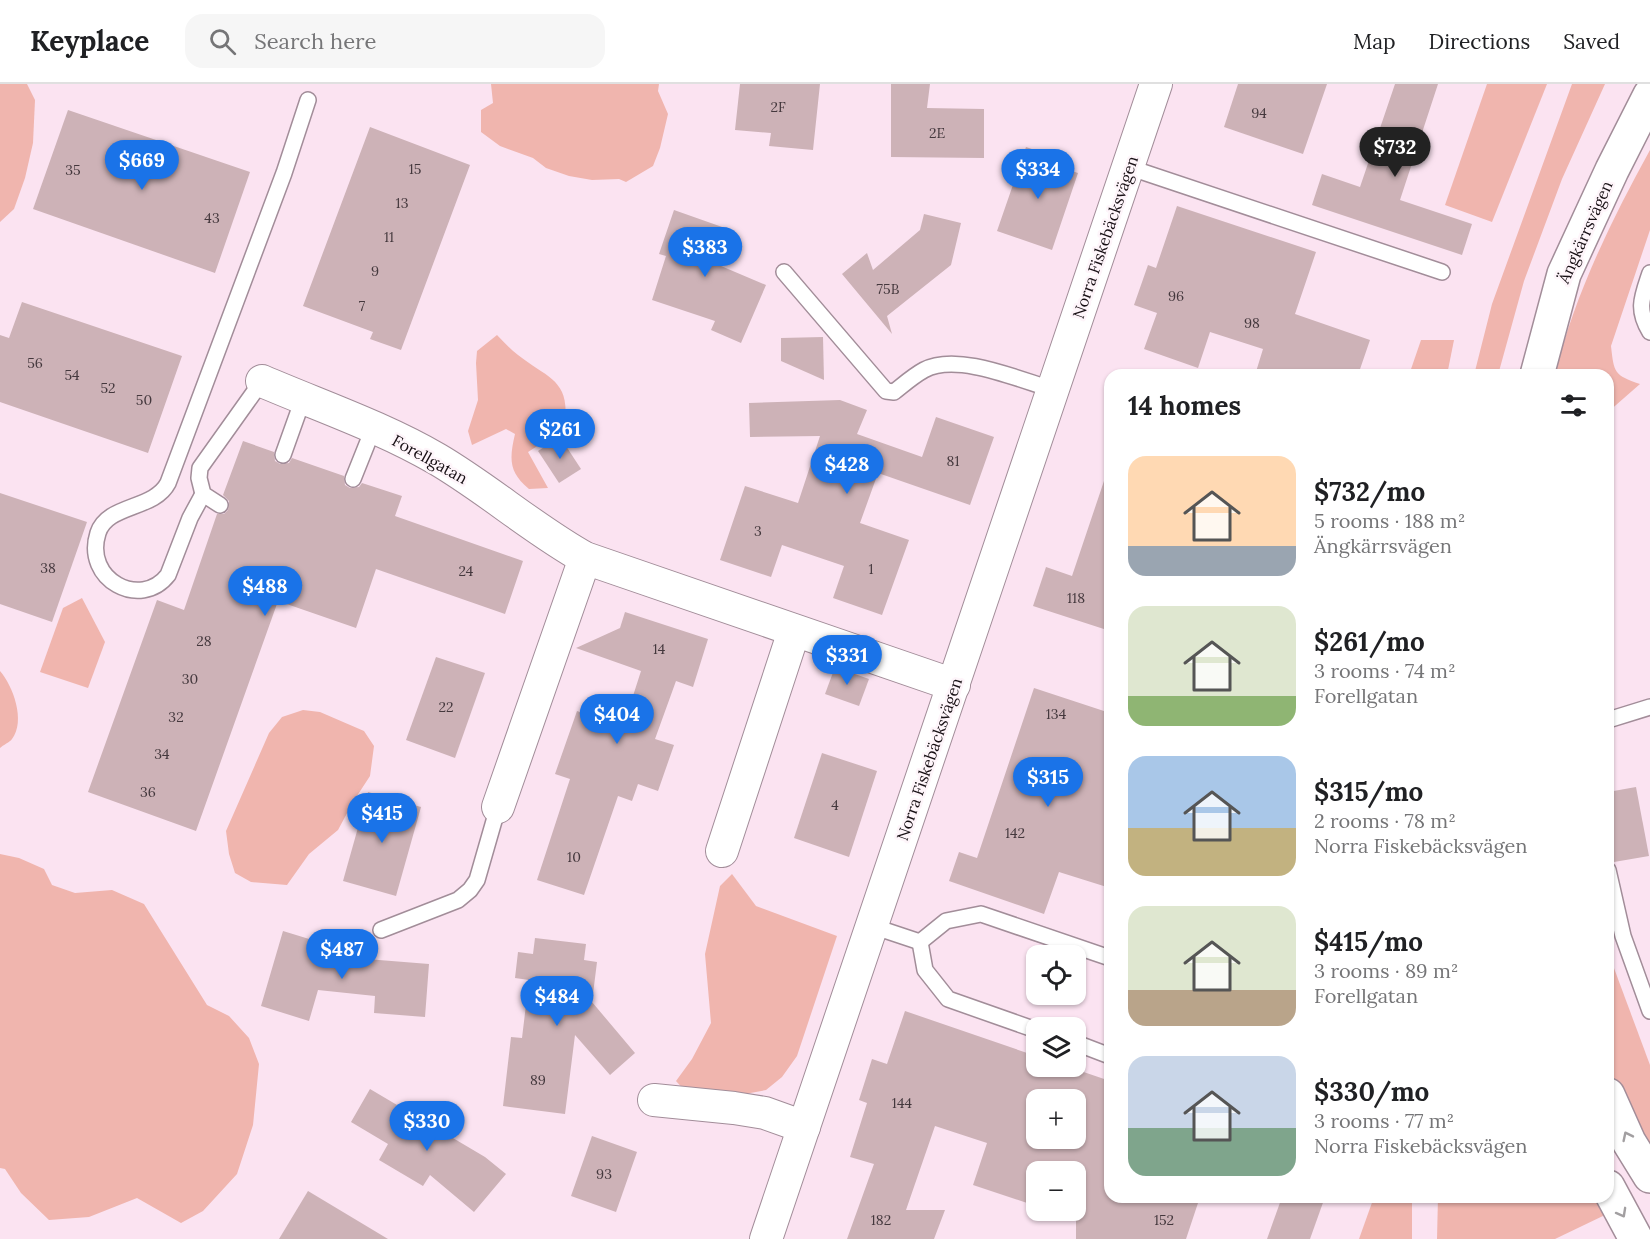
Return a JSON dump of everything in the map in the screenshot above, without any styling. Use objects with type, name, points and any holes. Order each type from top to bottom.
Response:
[{"type":"street","name":"Norra Fiskebäcksvägen","points":[[766,1239],[1156,84]]},
{"type":"street","name":"Ängkärrsvägen","points":[[1539,369],[1564,274],[1650,95]]},
{"type":"street","name":"Forellgatan","points":[[262,381],[437,459],[562,545],[585,558],[954,685]]},
{"type":"street","points":[[498,807],[585,558]]},
{"type":"street","points":[[722,851],[794,631]]},
{"type":"street","points":[[654,1100],[754,1112],[804,1127]]},
{"type":"street","points":[[1614,1108],[1629,1142],[1650,1176]]},
{"type":"street","points":[[1614,1198],[1636,1239]]},
{"type":"lane","points":[[262,381],[200,468],[203,494],[190,518],[168,575],[163,582],[156,587],[133,589],[120,587],[107,579],[95,558],[98,533],[109,518],[160,493],[168,483],[284,173],[308,100]]},
{"type":"lane","points":[[1128,167],[1442,272]]},
{"type":"lane","points":[[784,272],[886,391],[894,392],[925,369],[953,364],[979,367],[1054,390]]},
{"type":"lane","points":[[1650,273],[1640,303],[1643,320],[1650,332]]},
{"type":"lane","points":[[283,455],[303,399]]},
{"type":"lane","points":[[353,479],[373,429]]},
{"type":"lane","points":[[203,494],[220,505]]},
{"type":"lane","points":[[1614,718],[1650,707]]},
{"type":"lane","points":[[381,930],[458,900],[470,890],[477,880],[498,807]]},
{"type":"lane","points":[[1614,896],[1623,936],[1650,1011]]},
{"type":"lane","points":[[920,942],[945,921],[981,914],[1104,956]]},
{"type":"lane","points":[[872,926],[920,942]]},
{"type":"lane","points":[[920,942],[925,970],[948,999],[1026,1026]]},
{"type":"lane","points":[[1086,1047],[1104,1054]]},
{"type":"shaded area","points":[[0,84],[27,84],[35,100],[33,143],[25,178],[14,209],[0,222]]},
{"type":"shaded area","points":[[491,84],[659,84],[658,91],[668,114],[653,166],[626,182],[619,179],[592,180],[569,176],[546,168],[533,158],[500,146],[481,132],[481,110],[493,103]]},
{"type":"shaded area","points":[[1487,84],[1547,84],[1492,222],[1445,205]]},
{"type":"shaded area","points":[[1572,84],[1605,84],[1562,179],[1524,281],[1500,369],[1476,369],[1492,304]]},
{"type":"shaded area","points":[[1650,150],[1650,230],[1611,346],[1617,372],[1640,384],[1614,407],[1614,369],[1557,369],[1572,316],[1621,204]]},
{"type":"shaded area","points":[[497,335],[515,353],[549,376],[556,383],[565,400],[564,429],[528,452],[548,488],[529,489],[514,471],[512,451],[515,434],[506,429],[472,445],[468,431],[478,400],[477,351]]},
{"type":"shaded area","points":[[1421,340],[1454,340],[1448,369],[1411,369]]},
{"type":"shaded area","points":[[82,598],[105,642],[88,688],[40,672],[63,608]]},
{"type":"shaded area","points":[[0,671],[13,694],[18,723],[12,739],[0,748]]},
{"type":"shaded area","points":[[303,710],[320,712],[364,731],[374,746],[370,776],[338,830],[309,854],[287,885],[251,882],[235,873],[229,854],[226,831],[269,733],[282,717]]},
{"type":"shaded area","points":[[0,854],[19,858],[44,869],[52,885],[75,893],[112,890],[144,904],[207,1005],[229,1016],[249,1038],[259,1064],[253,1125],[237,1174],[203,1211],[181,1223],[137,1198],[89,1217],[49,1220],[21,1193],[5,1169],[0,1168]]},
{"type":"shaded area","points":[[732,874],[756,906],[837,936],[797,1056],[782,1077],[766,1090],[745,1094],[686,1092],[676,1081],[692,1059],[711,1023],[705,954],[720,886]]},
{"type":"shaded area","points":[[1614,968],[1650,1065],[1650,1150],[1645,1153],[1614,1083]]},
{"type":"shaded area","points":[[1372,1203],[1412,1203],[1412,1239],[1359,1239]]},
{"type":"shaded area","points":[[1438,1203],[1599,1203],[1605,1215],[1555,1239],[1437,1239]]},
{"type":"building","points":[[740,84],[820,84],[813,150],[769,146],[771,133],[735,130]]},
{"type":"building","points":[[891,84],[930,84],[927,108],[984,109],[984,158],[891,157]]},
{"type":"building","points":[[1238,84],[1327,84],[1303,154],[1224,127]]},
{"type":"building","points":[[1395,84],[1438,84],[1400,200],[1472,224],[1462,255],[1312,205],[1322,174],[1360,187]]},
{"type":"building","points":[[68,110],[250,172],[215,273],[33,209]]},
{"type":"building","points":[[370,127],[470,165],[401,350],[370,339],[373,332],[303,306]]},
{"type":"building","points":[[1026,147],[1061,159],[1059,167],[1078,173],[1052,250],[997,231]]},
{"type":"building","points":[[1177,206],[1316,252],[1295,314],[1370,340],[1360,369],[1257,369],[1263,349],[1210,332],[1198,368],[1144,349],[1157,313],[1134,305],[1148,265],[1156,268]]},
{"type":"building","points":[[674,210],[725,228],[715,259],[723,262],[721,266],[766,285],[741,343],[711,330],[715,321],[652,300],[666,256],[659,254]]},
{"type":"building","points":[[924,214],[961,223],[951,265],[887,316],[892,334],[842,274],[867,253],[873,270],[920,230]]},
{"type":"building","points":[[22,302],[182,356],[148,453],[0,402],[0,335],[9,338]]},
{"type":"building","points":[[823,337],[824,380],[781,361],[781,338]]},
{"type":"building","points":[[840,400],[867,410],[857,434],[922,457],[936,417],[994,437],[970,505],[878,473],[860,523],[909,540],[882,615],[833,598],[844,566],[782,545],[771,577],[720,560],[745,486],[798,503],[820,436],[750,437],[749,403]]},
{"type":"building","points":[[560,437],[581,469],[559,483],[538,451]]},
{"type":"building","points":[[243,441],[274,452],[275,461],[280,464],[289,463],[292,458],[344,476],[345,485],[350,488],[359,487],[362,483],[402,496],[395,516],[523,561],[505,614],[376,569],[356,628],[278,601],[196,831],[88,792],[157,600],[184,610],[217,514],[224,514],[228,510],[229,501],[223,495]]},
{"type":"building","points":[[1104,481],[1104,629],[1033,606],[1046,567],[1072,576]]},
{"type":"building","points":[[0,493],[87,522],[52,622],[0,604]]},
{"type":"building","points":[[625,612],[708,639],[693,687],[676,681],[655,739],[674,745],[658,791],[638,784],[632,801],[618,796],[584,895],[537,880],[570,779],[555,774],[577,711],[623,727],[641,671],[576,648],[620,628]]},
{"type":"building","points":[[436,657],[485,673],[455,758],[406,740]]},
{"type":"building","points":[[835,667],[869,679],[859,706],[825,694]]},
{"type":"building","points":[[1034,688],[1104,711],[1104,886],[1059,872],[1044,914],[949,881],[959,852],[977,858]]},
{"type":"building","points":[[822,753],[877,771],[849,857],[794,838]]},
{"type":"building","points":[[1636,787],[1649,856],[1614,862],[1614,791]]},
{"type":"building","points":[[368,792],[421,807],[396,896],[343,881]]},
{"type":"building","points":[[283,931],[332,946],[329,956],[429,964],[425,1017],[374,1013],[375,996],[318,990],[309,1021],[261,1006]]},
{"type":"building","points":[[535,938],[586,944],[584,960],[597,962],[592,1002],[635,1053],[610,1075],[575,1035],[565,1114],[503,1106],[511,1037],[522,1038],[529,980],[515,978],[518,952],[533,954]]},
{"type":"building","points":[[905,1011],[1026,1053],[1026,1077],[1086,1077],[1086,1073],[1104,1079],[1104,1203],[1198,1203],[1186,1239],[1076,1239],[1076,1221],[1086,1221],[1086,1161],[1026,1161],[1026,1203],[973,1185],[987,1143],[935,1126],[906,1210],[945,1210],[934,1239],[847,1239],[874,1164],[850,1157],[867,1103],[859,1100],[872,1059],[887,1064]]},
{"type":"building","points":[[370,1089],[485,1157],[506,1174],[474,1212],[430,1175],[423,1186],[379,1160],[388,1144],[351,1122]]},
{"type":"building","points":[[592,1136],[637,1152],[616,1212],[571,1196]]},
{"type":"building","points":[[308,1191],[388,1239],[279,1239]]},
{"type":"building","points":[[1280,1203],[1323,1203],[1310,1239],[1267,1239]]}]
